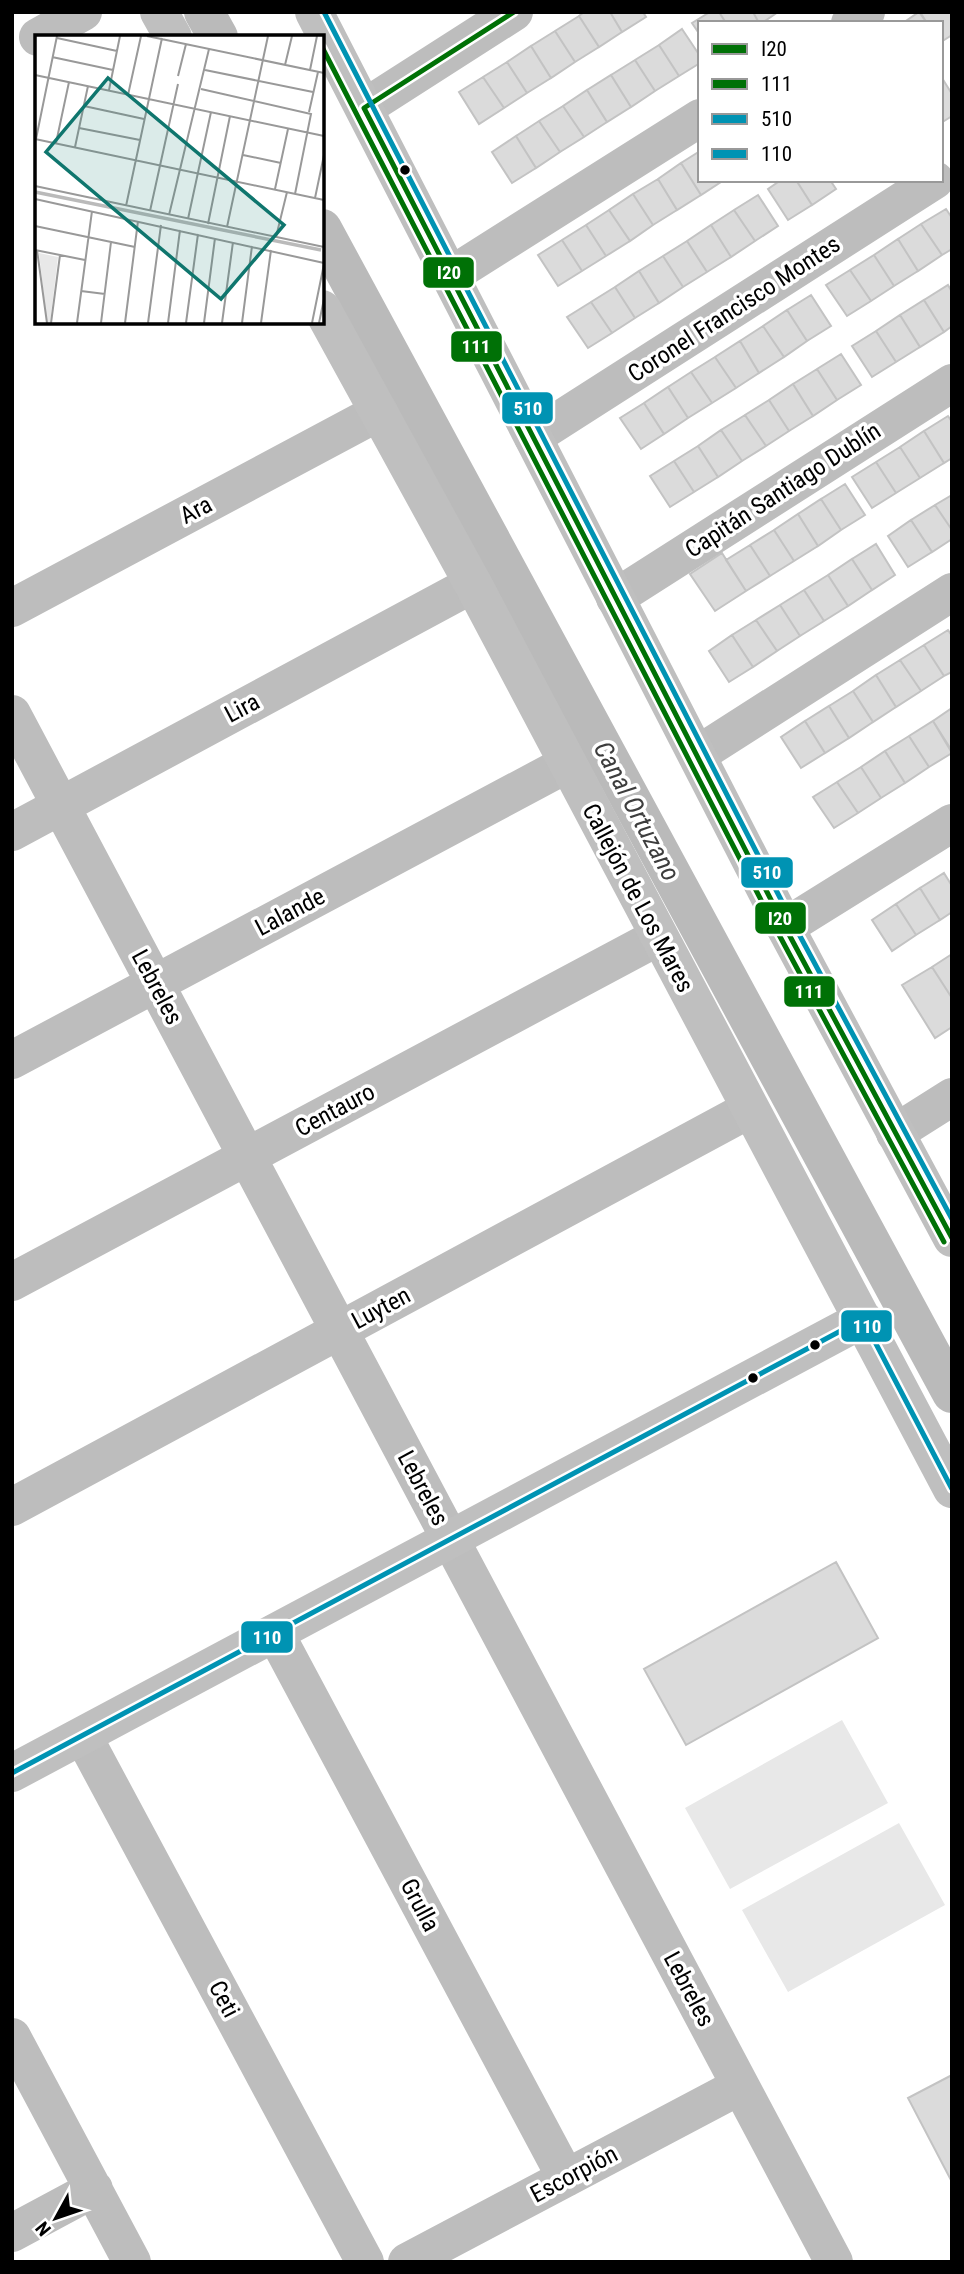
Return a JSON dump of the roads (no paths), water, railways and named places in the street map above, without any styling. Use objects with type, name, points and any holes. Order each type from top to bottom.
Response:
[{"type":"street","points":[[41,35],[83,12]]},
{"type":"street","points":[[159,12],[172,35]]},
{"type":"street","points":[[314,12],[785,927],[952,1238]]},
{"type":"street","points":[[364,108],[514,12]]},
{"type":"street","points":[[12,51],[35,38]]},
{"type":"street","points":[[450,276],[698,119]]},
{"type":"street","name":"Coronel Francisco Montes","points":[[533,437],[933,182]]},
{"type":"street","name":"Callejón de Los Mares","points":[[324,313],[472,584],[952,1489]]},
{"type":"street","name":"Capitán Santiago Dublín","points":[[615,598],[952,383]]},
{"type":"street","name":"Ara","points":[[12,608],[379,412]]},
{"type":"street","name":"Lira","points":[[12,832],[472,584]]},
{"type":"street","points":[[697,755],[952,592]]},
{"type":"street","name":"Lebreles","points":[[12,714],[740,2086],[826,2259]]},
{"type":"street","name":"Lalande","points":[[12,1059],[567,764]]},
{"type":"street","points":[[785,927],[952,823]]},
{"type":"street","name":"Centauro","points":[[12,1282],[658,937]]},
{"type":"street","points":[[895,1133],[952,1097]]},
{"type":"street","name":"Luyten","points":[[12,1507],[750,1109]]},
{"type":"street","points":[[12,1773],[863,1319]]},
{"type":"street","name":"Grulla","points":[[275,1633],[566,2178]]},
{"type":"street","name":"Ceti","points":[[83,1736],[365,2262]]},
{"type":"street","points":[[12,2037],[132,2262]]},
{"type":"street","name":"Escorpión","points":[[407,2262],[740,2086]]},
{"type":"street","points":[[12,2233],[94,2189]]},
{"type":"waterway","name":"Canal Ortuzano","points":[[204,12],[217,35]]},
{"type":"waterway","name":"Canal Ortuzano","points":[[324,233],[952,1393]]}]
